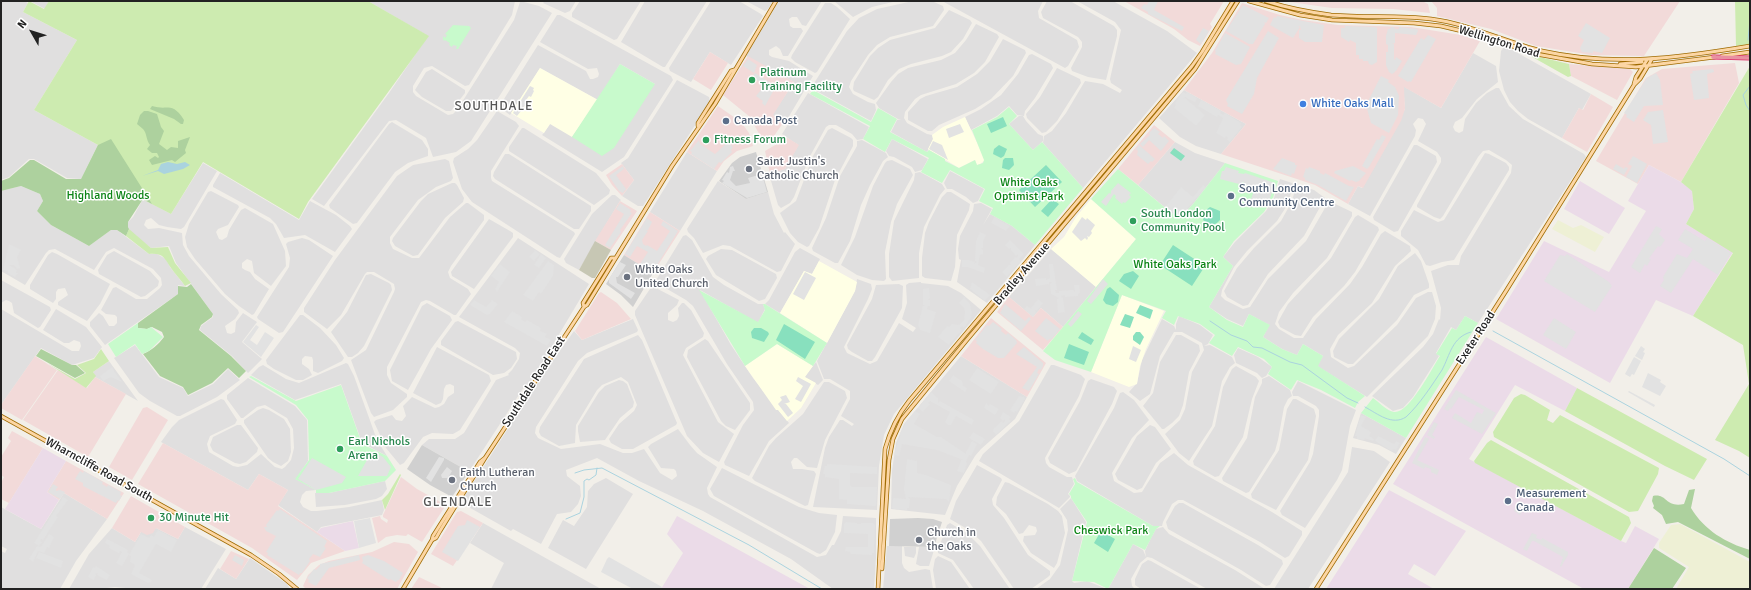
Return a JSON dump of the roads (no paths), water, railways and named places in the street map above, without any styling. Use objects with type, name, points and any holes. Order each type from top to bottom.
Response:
[{"type":"highway","points":[[1713,57],[1750,58]]},
{"type":"main road","name":"Southdale Road East","points":[[403,589],[432,540],[436,538],[483,464],[485,458],[584,307],[587,306],[615,260],[614,258],[698,126],[705,120],[776,1]]},
{"type":"main road","name":"Bradley Avenue","points":[[880,577],[884,455],[887,440],[898,417],[914,395],[1192,66],[1233,1]]},
{"type":"main road","name":"Bradley Avenue","points":[[878,589],[885,537],[889,460],[893,439],[902,420],[966,340],[1195,69],[1238,1]]},
{"type":"main road","name":"Wellington Road","points":[[1249,1],[1300,16],[1330,20],[1432,24],[1483,36],[1536,54],[1564,60],[1610,65],[1648,66],[1750,52]]},
{"type":"main road","name":"Wellington Road","points":[[1266,1],[1300,10],[1330,14],[1432,19],[1484,32],[1540,50],[1565,56],[1596,59],[1646,60],[1750,46]]},
{"type":"main road","points":[[1330,14],[1330,20]]},
{"type":"main road","name":"Exeter Road","points":[[1316,589],[1509,286],[1634,85],[1652,59]]},
{"type":"main road","points":[[1610,65],[1646,60]]},
{"type":"main road","name":"Exeter Road","points":[[1634,85],[1636,77],[1646,60]]},
{"type":"main road","name":"Wharncliffe Road South","points":[[1,416],[251,555],[279,574],[297,589]]},
{"type":"water","points":[[168,162],[177,164],[185,162],[190,165],[183,169],[164,174],[158,171],[142,176],[158,170],[161,164]]},
{"type":"waterway","points":[[1748,40],[1750,20]]},
{"type":"waterway","points":[[1750,86],[1743,95],[1746,105],[1750,111]]},
{"type":"waterway","points":[[1210,321],[1231,335],[1247,341],[1253,347],[1262,348],[1290,362],[1302,365],[1347,398],[1358,403]]},
{"type":"waterway","points":[[1493,331],[1724,459],[1750,476]]},
{"type":"waterway","points":[[1365,407],[1390,420],[1406,417],[1421,400],[1442,370],[1452,347],[1465,334],[1471,332]]},
{"type":"waterway","points":[[566,519],[580,513],[584,497],[584,481],[587,479],[589,480],[596,475],[597,468]]},
{"type":"waterway","points":[[575,473],[584,470],[602,468],[749,545],[822,589]]},
{"type":"place","name":"Platinum Training Facility","points":[[752,80]]},
{"type":"place","name":"White Oaks Mall","points":[[1303,104]]},
{"type":"place","name":"Canada Post","points":[[726,121]]},
{"type":"place","name":"Fitness Forum","points":[[706,140]]},
{"type":"place","name":"Saint Justin's Catholic Church","points":[[749,169]]},
{"type":"place","name":"South London Community Centre","points":[[1231,196]]},
{"type":"place","name":"South London Community Pool","points":[[1133,221]]},
{"type":"place","name":"White Oaks United Church","points":[[627,277]]},
{"type":"place","name":"Earl Nichols Arena","points":[[340,449]]},
{"type":"place","name":"Faith Lutheran Church","points":[[452,480]]},
{"type":"place","name":"Measurement Canada","points":[[1508,501]]},
{"type":"place","name":"30 Minute Hit","points":[[151,518]]},
{"type":"place","name":"Church in the Oaks","points":[[919,540]]},
{"type":"district","name":"SOUTHDALE","points":[[494,107]]},
{"type":"district","name":"GLENDALE","points":[[458,503]]},
{"type":"park label","name":"White Oaks Optimist Park","points":[[1029,190]]},
{"type":"park label","name":"Highland Woods","points":[[108,196]]},
{"type":"park label","name":"White Oaks Park","points":[[1175,265]]},
{"type":"park label","name":"Cheswick Park","points":[[1111,531]]}]
